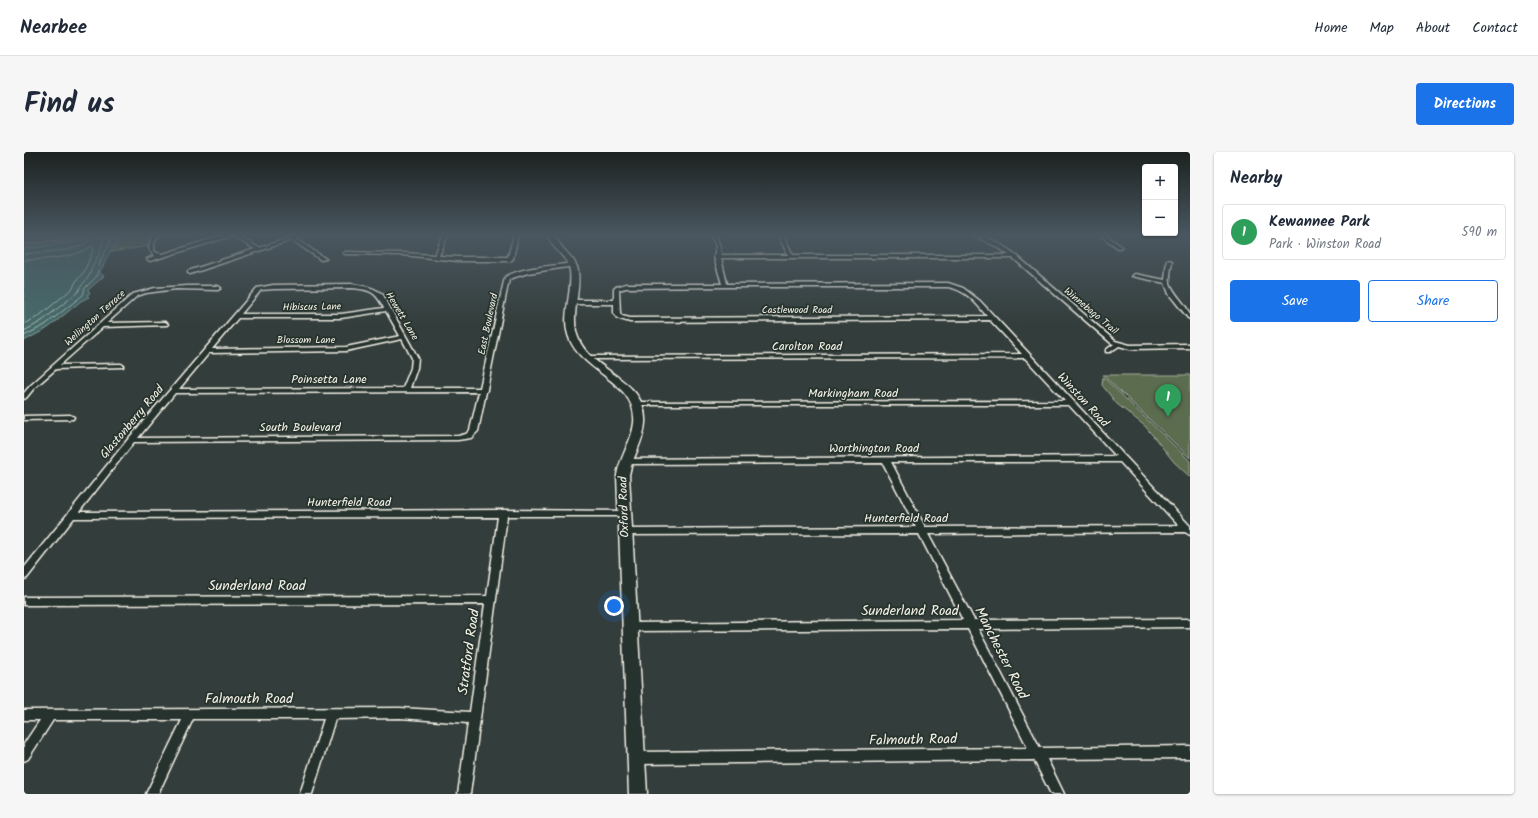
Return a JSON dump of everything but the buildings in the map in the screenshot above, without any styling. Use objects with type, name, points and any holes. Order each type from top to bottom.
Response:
[{"type":"street","points":[[190,272],[212,265]]},
{"type":"street","name":"Oxford Road","points":[[572,265],[574,274],[573,339],[588,358],[600,369],[625,387],[637,404],[640,414],[640,425],[637,436],[626,462],[623,475],[638,794]]},
{"type":"street","name":"East Boulevard","points":[[468,436],[474,431],[509,276],[534,270],[572,265]]},
{"type":"street","points":[[573,302],[616,302],[616,290],[623,287],[725,286],[719,265]]},
{"type":"street","name":"Winnebago Trail","points":[[1024,265],[1108,338],[1118,344]]},
{"type":"street","points":[[1169,265],[1167,282],[1172,294],[1190,317]]},
{"type":"street","points":[[1135,276],[1167,282]]},
{"type":"street","name":"Winston Road","points":[[725,286],[958,286],[965,290],[992,318],[1188,530]]},
{"type":"street","name":"Hewett Lane","points":[[263,288],[362,287],[376,291],[380,295],[404,337],[416,362],[406,390]]},
{"type":"street","name":"Wellington Terrace","points":[[24,397],[33,386],[129,299],[144,291],[159,289],[218,288]]},
{"type":"street","name":"Glastonberry Road","points":[[24,575],[132,440],[235,316],[256,292],[263,288]]},
{"type":"street","name":"Castlewood Road","points":[[616,302],[618,317],[630,320],[992,318]]},
{"type":"street","name":"Hibiscus Lane","points":[[235,316],[341,316],[388,309]]},
{"type":"street","points":[[100,325],[165,324]]},
{"type":"street","name":"Blossom Lane","points":[[207,350],[346,349],[404,337]]},
{"type":"street","points":[[1108,350],[1118,344],[1130,347],[1190,346]]},
{"type":"street","name":"Carolton Road","points":[[588,358],[1027,356]]},
{"type":"street","points":[[54,367],[121,366]]},
{"type":"street","name":"Poinsetta Lane","points":[[173,391],[484,390]]},
{"type":"street","name":"Markingham Road","points":[[637,404],[1070,403]]},
{"type":"street","points":[[24,418],[70,417]]},
{"type":"street","name":"South Boulevard","points":[[132,440],[458,438],[468,436]]},
{"type":"street","name":"Worthington Road","points":[[626,462],[1123,459]]},
{"type":"street","name":"Manchester Road","points":[[886,460],[1058,794]]},
{"type":"street","name":"Stratford Road","points":[[464,794],[503,513]]},
{"type":"street","name":"Hunterfield Road","points":[[74,514],[624,513]]},
{"type":"street","name":"Hunterfield Road","points":[[625,532],[1188,530]]},
{"type":"street","name":"Sunderland Road","points":[[24,601],[490,600]]},
{"type":"street","name":"Sunderland Road","points":[[630,627],[1190,623]]},
{"type":"street","name":"Falmouth Road","points":[[24,715],[400,713],[474,718]]},
{"type":"street","points":[[152,794],[190,714]]},
{"type":"street","points":[[306,794],[331,714]]},
{"type":"street","points":[[24,755],[50,715]]},
{"type":"street","name":"Falmouth Road","points":[[636,758],[1190,752]]},
{"type":"green space","points":[[1103,375],[1190,375],[1190,458]]},
{"type":"green space","points":[[1103,377],[1190,461],[1190,477],[1174,462],[1145,426],[1117,404],[1102,385]]},
{"type":"water","points":[[24,265],[104,265],[99,273],[104,276],[88,290],[90,293],[87,295],[89,297],[81,301],[48,328],[24,341]]},
{"type":"place","name":"Kewannee Park","points":[[1168,417]]}]
